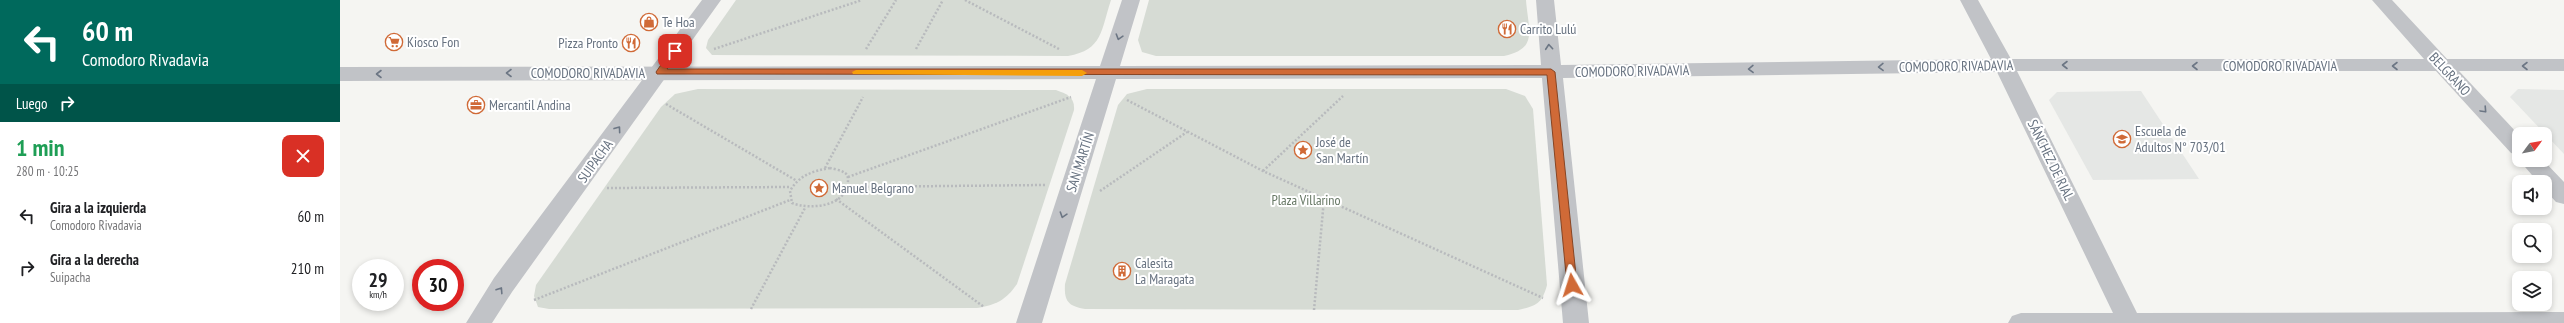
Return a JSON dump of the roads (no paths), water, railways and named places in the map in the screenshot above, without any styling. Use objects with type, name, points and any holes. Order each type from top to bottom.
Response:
[{"type":"street","name":"SUIPACHA","points":[[479,323],[503,285],[712,0]]},
{"type":"street","name":"SAN MARTÍN","points":[[1029,323],[1131,0]]},
{"type":"street","points":[[1545,0],[1576,323]]},
{"type":"street","name":"SÁNCHEZ DE RIAL","points":[[1969,0],[2004,65],[2130,322]]},
{"type":"street","name":"BELGRANO","points":[[2381,0],[2512,141]]},
{"type":"street","name":"COMODORO RIVADAVIA","points":[[340,74],[660,72],[1551,72],[2004,65],[2564,65]]},
{"type":"street","points":[[2537,167],[2564,196]]},
{"type":"street","points":[[2021,323],[2564,322]]},
{"type":"place","name":"Te Hoa","points":[[649,22]]},
{"type":"place","name":"Carrito Lulú","points":[[1507,29]]},
{"type":"place","name":"Kiosco Fon","points":[[394,42]]},
{"type":"place","name":"Pizza Pronto","points":[[631,43]]},
{"type":"place","name":"Mercantil Andina","points":[[476,105]]},
{"type":"place","name":"Escuela de Adultos N° 703/01","points":[[2122,139]]},
{"type":"place","name":"José de San Martín","points":[[1303,150]]},
{"type":"place","name":"Manuel Belgrano","points":[[819,188]]},
{"type":"place","name":"Calesita La Maragata","points":[[1122,271]]},
{"type":"park label","name":"Plaza Villarino","points":[[1306,200]]}]
